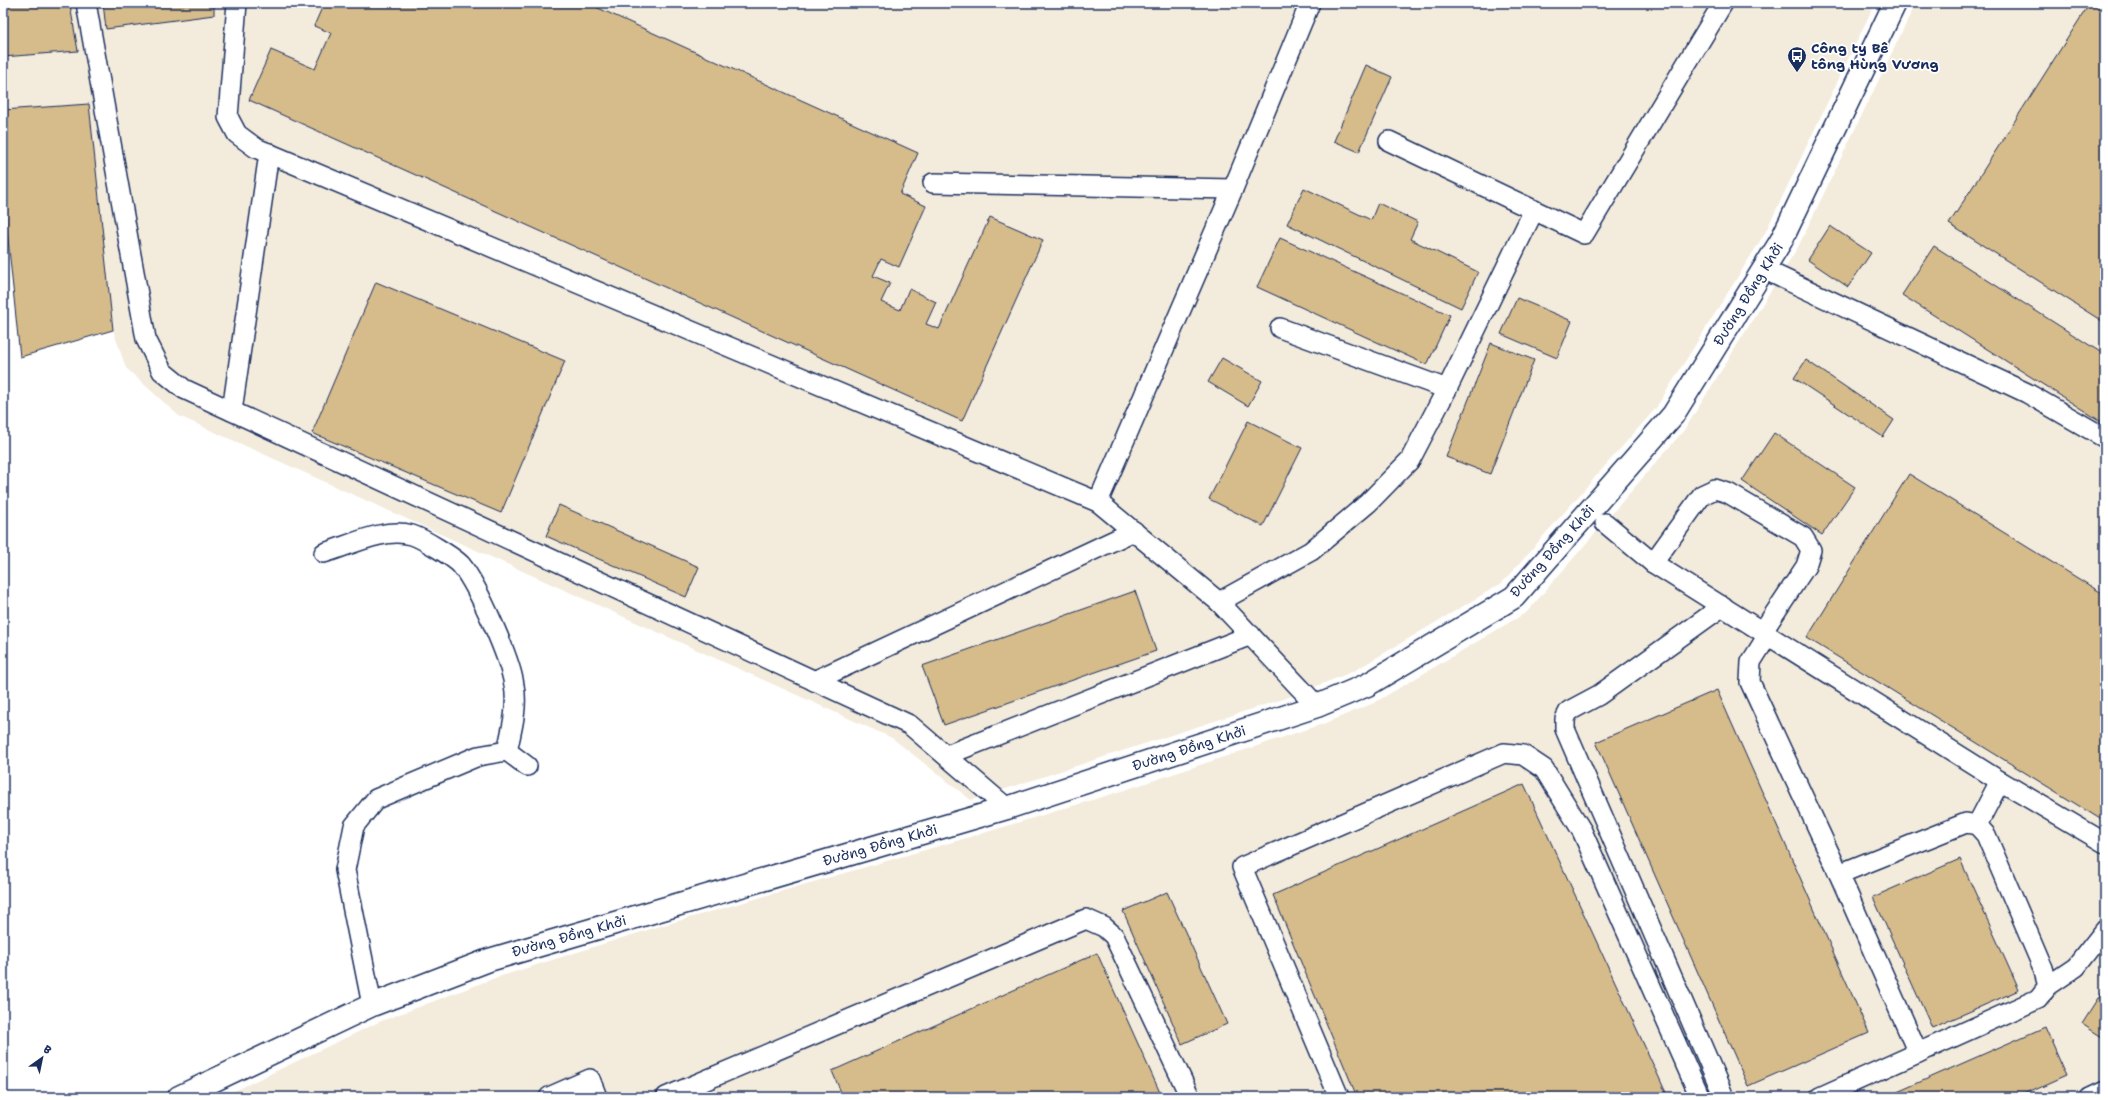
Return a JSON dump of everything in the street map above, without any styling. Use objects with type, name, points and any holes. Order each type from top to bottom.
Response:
[{"type":"main road","name":"Đường Đồng Khởi","points":[[179,1097],[372,1005],[489,960],[1007,808],[1317,706],[1367,685],[1514,597],[1673,415],[1781,241],[1895,3]]},
{"type":"lane","points":[[86,3],[146,339],[162,372],[184,389],[232,412],[910,725],[947,755],[1007,808]]},
{"type":"lane","points":[[237,3],[228,117],[237,134],[256,148],[1098,502],[1220,602],[1317,706]]},
{"type":"lane","points":[[1098,502],[1233,189],[1310,3]]},
{"type":"lane","points":[[1389,141],[1584,234],[1723,3]]},
{"type":"lane","points":[[232,412],[269,153]]},
{"type":"lane","points":[[933,183],[1233,189]]},
{"type":"lane","points":[[1220,602],[1311,551],[1368,503],[1410,460],[1447,389],[1534,210]]},
{"type":"lane","points":[[1763,269],[2027,393],[2105,438]]},
{"type":"lane","points":[[1280,328],[1447,389]]},
{"type":"lane","points":[[1653,563],[1702,495],[1715,489],[1728,493],[1803,537],[1811,550],[1806,566],[1765,633],[1752,662],[1750,682],[1839,874],[1918,1053]]},
{"type":"lane","points":[[1605,522],[1653,563],[2000,781],[2105,843]]},
{"type":"lane","points":[[814,681],[1134,531]]},
{"type":"lane","points":[[324,553],[389,533],[413,535],[461,564],[474,584],[509,663],[514,685],[516,710],[507,751]]},
{"type":"lane","points":[[1723,606],[1599,695],[1570,711],[1564,719],[1566,729],[1724,1097]]},
{"type":"lane","points":[[947,755],[1251,635]]},
{"type":"lane","points":[[372,1005],[345,870],[354,826],[376,799],[478,756],[507,751],[527,766]]},
{"type":"lane","points":[[1339,1097],[1242,867],[1504,753],[1523,755],[1544,768],[1582,832],[1700,1097]]},
{"type":"lane","points":[[1977,825],[2000,781]]},
{"type":"lane","points":[[1839,874],[1966,823],[1977,825],[1986,835],[2043,968],[2048,986]]},
{"type":"lane","points":[[666,1097],[1086,919],[1104,926],[1114,936],[1190,1097]]},
{"type":"lane","points":[[1820,1097],[2038,999],[2048,986],[2076,967],[2105,930]]},
{"type":"lane","points":[[549,1097],[590,1079],[597,1097]]},
{"type":"shaded area","points":[[3,3],[1875,3],[1765,233],[1656,408],[1502,583],[1354,671],[1295,695],[971,800],[892,738],[179,416],[126,368],[113,330],[20,357],[3,190]]},
{"type":"shaded area","points":[[1916,3],[2105,3],[2105,1097],[222,1097],[379,1022],[495,978],[654,928],[984,833],[1125,790],[1323,724],[1374,703],[1527,612],[1685,429],[1798,247]]},
{"type":"building","points":[[3,3],[78,3],[70,5],[78,51],[3,57]]},
{"type":"building","points":[[103,3],[214,3],[214,15],[106,29]]},
{"type":"building","points":[[324,3],[587,3],[918,153],[900,194],[926,206],[899,267],[881,259],[873,276],[890,283],[881,302],[900,310],[909,289],[936,302],[926,324],[939,329],[990,217],[1043,240],[962,421],[249,100],[271,50],[315,69],[331,33],[314,26]]},
{"type":"building","points":[[2090,3],[2105,12],[2105,323],[1949,224]]},
{"type":"building","points":[[1366,65],[1392,77],[1359,152],[1334,141]]},
{"type":"building","points":[[89,104],[113,330],[20,357],[3,190],[3,110]]},
{"type":"building","points":[[1304,188],[1371,220],[1378,203],[1418,222],[1410,239],[1478,272],[1461,308],[1287,224]]},
{"type":"building","points":[[1830,226],[1871,253],[1848,287],[1808,260]]},
{"type":"building","points":[[1280,238],[1450,315],[1427,365],[1257,287]]},
{"type":"building","points":[[1934,246],[2105,355],[2105,424],[1902,295]]},
{"type":"building","points":[[376,282],[565,361],[501,513],[312,433]]},
{"type":"building","points":[[1517,298],[1572,321],[1557,358],[1501,334]]},
{"type":"building","points":[[1491,343],[1534,360],[1490,474],[1446,457]]},
{"type":"building","points":[[1222,358],[1262,381],[1248,406],[1208,382]]},
{"type":"building","points":[[1806,360],[1894,420],[1883,437],[1794,378]]},
{"type":"building","points":[[1248,421],[1302,448],[1263,526],[1209,499]]},
{"type":"building","points":[[1774,433],[1855,487],[1822,535],[1742,481]]},
{"type":"building","points":[[1909,474],[2105,595],[2105,822],[1807,638]]},
{"type":"building","points":[[559,505],[699,567],[686,597],[546,536]]},
{"type":"building","points":[[1135,591],[1156,651],[944,725],[922,666]]},
{"type":"building","points":[[1717,690],[1869,1033],[1748,1086],[1596,742]]},
{"type":"building","points":[[1524,784],[1668,1097],[1357,1097],[1273,895]]},
{"type":"building","points":[[1960,859],[2019,990],[1932,1028],[1873,897]]},
{"type":"building","points":[[1167,892],[1227,1024],[1182,1044],[1123,911]]},
{"type":"building","points":[[1097,953],[1162,1097],[843,1097],[832,1071]]},
{"type":"building","points":[[2105,988],[2105,1039],[2082,1024]]},
{"type":"building","points":[[2045,1027],[2066,1075],[2017,1097],[1886,1097]]},
{"type":"place","name":"Công ty Bê tông Hùng Vương","points":[[1797,73]]}]
